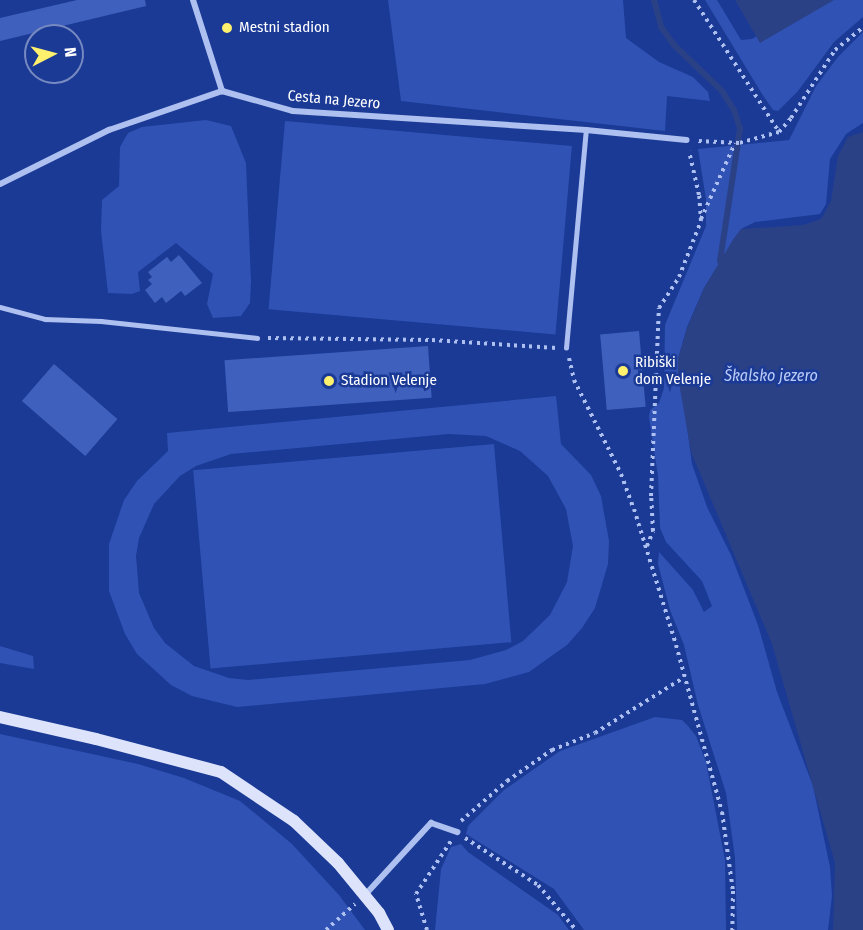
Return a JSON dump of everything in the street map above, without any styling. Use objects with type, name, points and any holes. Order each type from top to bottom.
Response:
[{"type":"main road","points":[[0,717],[96,739],[221,772],[294,821],[338,863],[380,913],[388,930]]},
{"type":"street","points":[[0,184],[109,129],[222,91],[193,0]]},
{"type":"street","name":"Cesta na Jezero","points":[[222,91],[293,111],[586,130],[687,140]]},
{"type":"street","points":[[365,895],[431,823],[457,832]]},
{"type":"lane","points":[[566,348],[586,130]]},
{"type":"lane","points":[[0,307],[45,319],[101,321],[257,338]]},
{"type":"path","points":[[694,0],[779,132]]},
{"type":"path","points":[[700,221],[699,195],[687,140],[735,143],[779,132],[791,118],[835,50],[863,27]]},
{"type":"path","points":[[647,546],[653,531],[651,474],[659,308],[679,277],[700,221],[735,143]]},
{"type":"path","points":[[257,338],[432,340],[566,348],[574,380],[621,474],[647,546],[722,812],[733,891],[732,930]]},
{"type":"path","points":[[427,930],[416,894],[457,832],[462,818],[552,750],[595,733],[683,678]]},
{"type":"path","points":[[457,832],[538,885],[576,930]]},
{"type":"path","points":[[326,930],[365,895]]},
{"type":"shaded area","points":[[388,0],[623,0],[626,38],[659,62],[693,77],[708,92],[710,101],[667,96],[665,131],[401,101]]},
{"type":"shaded area","points":[[705,0],[717,0],[741,40],[752,39],[818,0],[863,0],[863,17],[834,42],[798,91],[778,111],[773,110],[762,94]]},
{"type":"shaded area","points":[[863,32],[863,123],[846,134],[830,159],[826,204],[820,214],[755,222],[741,229],[704,288],[687,327],[678,359],[692,464],[707,507],[731,555],[758,625],[777,692],[813,786],[830,867],[832,896],[828,930],[737,930],[735,858],[726,793],[698,705],[684,645],[670,610],[658,564],[659,552],[693,590],[704,612],[712,606],[702,581],[666,542],[660,528],[658,476],[649,417],[650,410],[659,403],[664,388],[665,325],[706,226],[706,199],[698,149],[789,140],[816,86],[838,57]]},
{"type":"shaded area","points":[[206,120],[231,126],[246,163],[251,281],[250,303],[241,316],[213,318],[207,304],[213,274],[176,243],[138,272],[140,291],[132,294],[108,293],[101,231],[102,200],[119,186],[120,147],[128,133],[142,127]]},
{"type":"shaded area","points":[[285,121],[572,146],[555,334],[269,309]]},
{"type":"shaded area","points":[[556,396],[561,444],[591,475],[601,496],[609,541],[608,564],[595,608],[567,645],[529,672],[485,684],[237,707],[192,696],[171,685],[137,654],[125,634],[109,591],[109,544],[124,500],[137,481],[168,451],[167,433]],"holes":[[[449,434],[486,436],[520,451],[548,476],[566,509],[573,546],[567,582],[550,615],[523,641],[506,650],[470,660],[248,680],[229,678],[194,666],[165,643],[154,628],[139,593],[136,556],[139,538],[154,504],[180,476],[196,466],[231,454]]]},
{"type":"shaded area","points":[[494,444],[511,642],[210,669],[193,470]]},
{"type":"shaded area","points":[[0,646],[33,656],[34,669],[0,663]]},
{"type":"shaded area","points":[[655,717],[682,720],[696,736],[706,762],[725,860],[726,930],[584,930],[554,889],[466,834],[468,826],[504,790],[560,751]]},
{"type":"shaded area","points":[[0,734],[138,764],[184,778],[240,801],[292,844],[339,895],[365,930],[0,930]]},
{"type":"shaded area","points":[[461,844],[468,852],[558,915],[569,930],[435,930],[441,869],[451,847]]},
{"type":"water","points":[[735,0],[834,0],[760,43]]},
{"type":"water","name":"Škalsko jezero","points":[[863,132],[863,930],[833,930],[835,863],[772,644],[691,452],[678,377],[678,359],[687,328],[704,288],[741,229],[803,225],[821,219],[831,201],[838,156],[848,137]]},
{"type":"building","points":[[77,0],[145,0],[146,6],[71,24],[24,24],[24,35],[0,41],[0,18]]},
{"type":"building","points":[[179,255],[202,283],[185,296],[181,291],[166,303],[162,297],[155,303],[145,290],[152,284],[148,280],[152,277],[148,272],[167,257],[171,262]]},
{"type":"building","name":"Ribiški dom Velenje","points":[[639,331],[646,407],[607,410],[600,334]]},
{"type":"building","name":"Stadion Velenje","points":[[428,346],[432,398],[228,412],[224,360]]},
{"type":"building","points":[[54,364],[117,419],[85,456],[22,401]]},
{"type":"waterway","points":[[654,0],[661,27],[674,45],[722,91],[734,110],[740,129],[720,261]]},
{"type":"place","name":"Mestni stadion","points":[[227,28]]},
{"type":"place","name":"Ribiški dom Velenje","points":[[623,371]]},
{"type":"place","name":"Stadion Velenje","points":[[329,381]]}]
